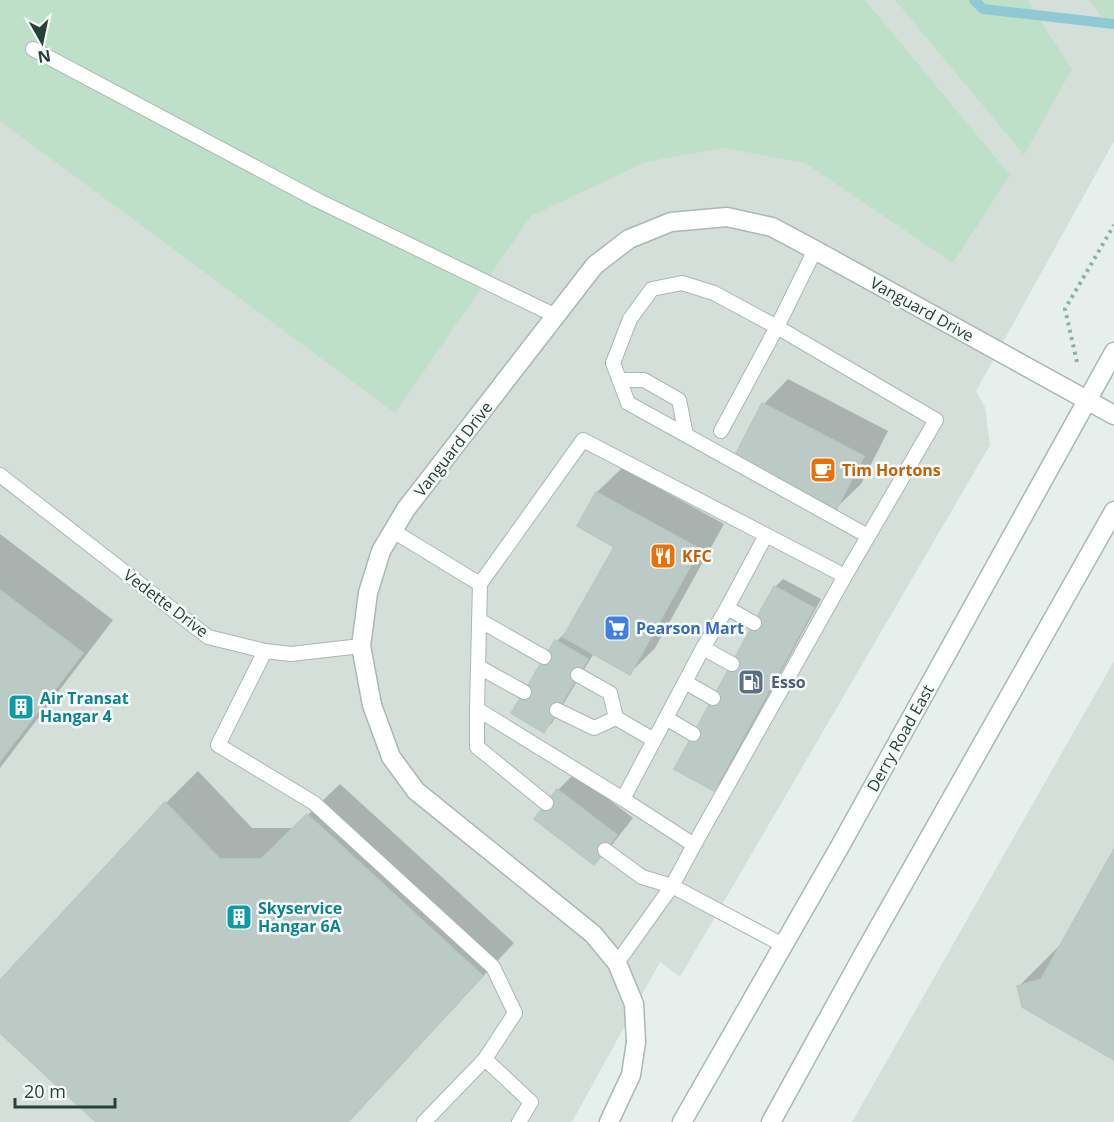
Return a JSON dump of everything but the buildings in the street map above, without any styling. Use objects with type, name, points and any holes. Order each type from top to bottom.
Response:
[{"type":"street","name":"Vanguard Drive","points":[[609,1122],[631,1075],[636,1042],[634,1004],[617,963],[593,934],[416,791],[391,757],[372,705],[361,646],[368,593],[381,550],[406,508],[595,265],[629,239],[671,222],[727,218],[772,227],[1114,416]]},
{"type":"street","name":"Derry Road East","points":[[682,1122],[850,828],[1114,352]]},
{"type":"street","points":[[771,1122],[1114,511]]},
{"type":"lane","points":[[33,49],[317,200],[556,316]]},
{"type":"lane","points":[[721,431],[815,250]]},
{"type":"lane","points":[[617,963],[672,886],[776,688],[845,576],[936,420],[714,293],[682,283],[652,289],[630,319],[613,363],[628,403],[868,536]]},
{"type":"lane","points":[[620,380],[644,380],[679,400],[686,435]]},
{"type":"lane","points":[[546,803],[477,747],[480,584],[583,440],[845,576]]},
{"type":"lane","name":"Vedette Drive","points":[[0,475],[208,637],[265,651],[291,654],[361,646]]},
{"type":"lane","points":[[393,531],[480,584]]},
{"type":"lane","points":[[623,799],[766,535]]},
{"type":"lane","points":[[727,609],[754,623]]},
{"type":"lane","points":[[479,620],[544,657]]},
{"type":"lane","points":[[703,648],[732,664]]},
{"type":"lane","points":[[265,651],[218,745],[314,803],[493,967],[515,1012],[485,1059],[424,1122]]},
{"type":"lane","points":[[479,667],[524,692]]},
{"type":"lane","points":[[578,675],[610,693],[616,718],[654,740]]},
{"type":"lane","points":[[685,682],[713,699]]},
{"type":"lane","points":[[477,709],[694,845]]},
{"type":"lane","points":[[557,710],[594,728],[616,718]]},
{"type":"lane","points":[[666,718],[693,735]]},
{"type":"lane","points":[[605,850],[642,878],[672,886],[783,945]]},
{"type":"lane","points":[[485,1059],[531,1102],[519,1122]]},
{"type":"path","points":[[1086,400],[1065,309],[1114,225]]},
{"type":"shaded area","points":[[0,0],[1114,0],[1114,141],[976,391],[985,407],[990,445],[680,977],[660,962],[572,1122],[0,1122]]},
{"type":"shaded area","points":[[1114,661],[1114,1122],[852,1122]]},
{"type":"green space","points":[[0,0],[865,0],[1010,175],[953,263],[805,163],[724,148],[646,162],[531,216],[395,413],[0,121]]},
{"type":"green space","points":[[895,0],[1027,0],[1072,69],[1024,155]]},
{"type":"green space","points":[[1089,0],[1114,0],[1114,20],[1110,27]]},
{"type":"waterway","points":[[974,0],[983,9],[1114,24]]},
{"type":"place","name":"Tim Hortons","points":[[823,470]]},
{"type":"place","name":"KFC","points":[[663,556]]},
{"type":"place","name":"Pearson Mart","points":[[617,628]]},
{"type":"place","name":"Esso","points":[[751,682]]},
{"type":"place","name":"Air Transat Hangar 4","points":[[21,707]]},
{"type":"place","name":"Skyservice Hangar 6A","points":[[239,917]]}]
